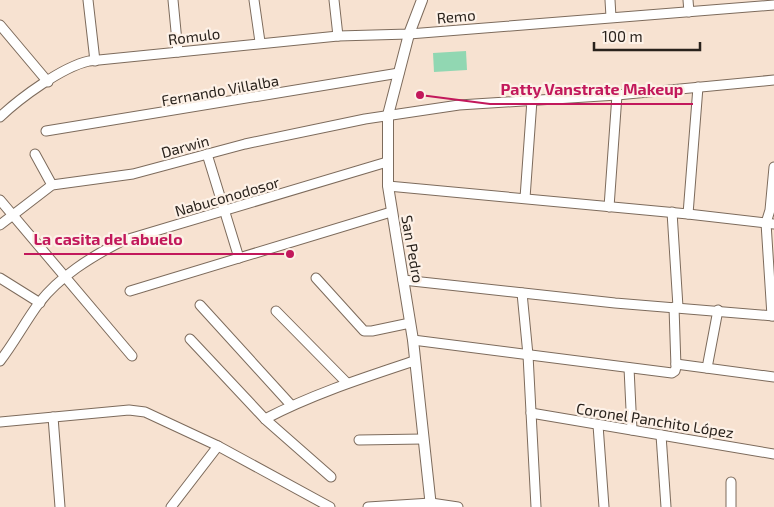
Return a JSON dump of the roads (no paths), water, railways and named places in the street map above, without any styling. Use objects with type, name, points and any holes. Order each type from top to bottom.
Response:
[{"type":"main road","name":"San Pedro","points":[[422,0],[409,34],[388,115],[388,186],[413,340],[431,505]]},
{"type":"street","points":[[88,0],[95,61]]},
{"type":"street","points":[[173,0],[178,52]]},
{"type":"street","points":[[254,0],[260,42]]},
{"type":"street","points":[[334,0],[338,36]]},
{"type":"street","points":[[610,0],[611,17]]},
{"type":"street","points":[[688,0],[689,12]]},
{"type":"street","name":"Remo","points":[[409,34],[772,4]]},
{"type":"street","points":[[0,25],[48,82]]},
{"type":"street","name":"Romulo","points":[[0,117],[48,82],[77,64],[260,42],[338,36],[409,34]]},
{"type":"street","name":"Fernando Villalba","points":[[46,131],[399,73]]},
{"type":"street","name":"Darwin","points":[[0,225],[52,185],[133,174],[207,154],[388,115],[459,106],[617,95],[774,80]]},
{"type":"street","points":[[688,214],[698,87]]},
{"type":"street","points":[[609,207],[617,95]]},
{"type":"street","points":[[525,198],[532,100]]},
{"type":"street","points":[[35,154],[52,185]]},
{"type":"street","points":[[207,154],[239,258]]},
{"type":"street","name":"Nabuconodosor","points":[[1,358],[40,302],[63,278],[89,259],[122,241],[388,162]]},
{"type":"street","points":[[403,280],[615,303],[773,316],[770,224],[774,167]]},
{"type":"street","points":[[388,186],[672,212],[770,224]]},
{"type":"street","points":[[0,200],[63,278],[132,356]]},
{"type":"street","points":[[130,291],[391,212]]},
{"type":"street","points":[[413,340],[629,368],[675,372],[676,307],[672,212]]},
{"type":"street","points":[[0,278],[40,302]]},
{"type":"street","points":[[316,278],[364,331],[372,332],[410,323]]},
{"type":"street","points":[[522,293],[528,355],[536,507]]},
{"type":"street","points":[[200,305],[291,406]]},
{"type":"street","points":[[276,310],[347,383]]},
{"type":"street","points":[[707,368],[718,310]]},
{"type":"street","points":[[190,339],[265,419],[331,477]]},
{"type":"street","points":[[265,419],[347,383],[414,361]]},
{"type":"street","points":[[676,364],[774,377]]},
{"type":"street","points":[[629,368],[632,430]]},
{"type":"street","points":[[0,422],[129,410],[145,412],[218,446],[330,507]]},
{"type":"street","name":"Coronel Panchito López","points":[[531,413],[774,454]]},
{"type":"street","points":[[53,417],[60,507]]},
{"type":"street","points":[[598,425],[604,507]]},
{"type":"street","points":[[661,435],[666,507]]},
{"type":"street","points":[[359,440],[423,439]]},
{"type":"street","points":[[171,507],[218,446]]},
{"type":"street","points":[[731,482],[731,507]]},
{"type":"street","points":[[368,507],[431,505],[458,507]]},
{"type":"place","name":"Patty Vanstrate Makeup","points":[[420,95]]},
{"type":"place","name":"La casita del abuelo","points":[[290,254]]}]
